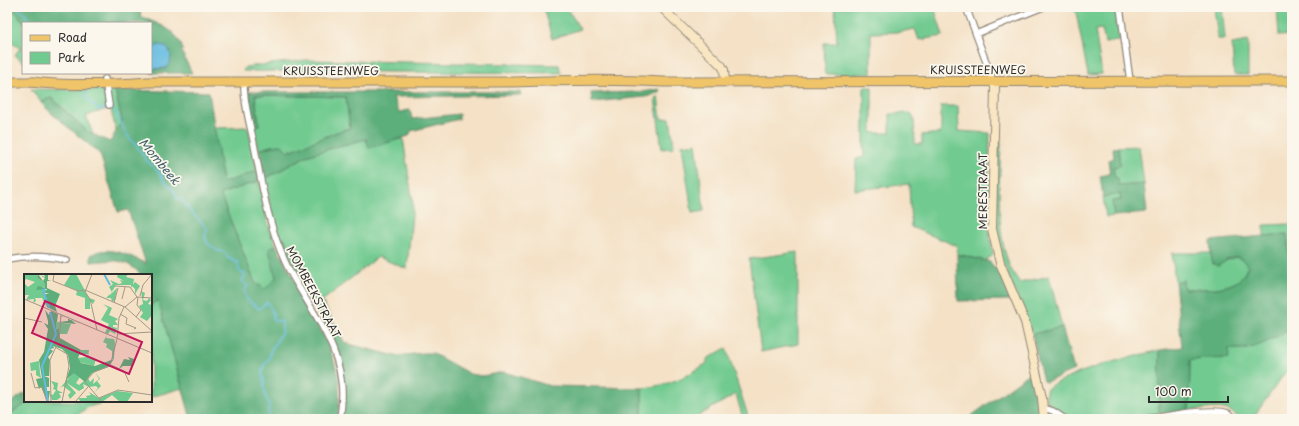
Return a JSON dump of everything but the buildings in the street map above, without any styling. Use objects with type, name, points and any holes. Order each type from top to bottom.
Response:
[{"type":"main road","name":"KRUISSTEENWEG","points":[[7,82],[54,80],[105,82],[121,79],[148,82],[514,82],[572,80],[663,82],[1292,81]]},
{"type":"street","points":[[661,7],[722,66],[724,70],[725,82]]},
{"type":"street","name":"MERESTRAAT","points":[[966,7],[995,87],[992,229],[1000,263],[1025,322],[1044,408],[1044,419]]},
{"type":"street","points":[[976,34],[1043,7]]},
{"type":"street","points":[[1120,7],[1130,81]]},
{"type":"street","points":[[105,82],[109,106]]},
{"type":"street","name":"MOMBEEKSTRAAT","points":[[244,82],[245,98],[269,218],[289,270],[323,329],[334,353],[341,379],[342,408],[340,419]]},
{"type":"street","points":[[7,259],[35,256],[67,260]]},
{"type":"street","points":[[1044,408],[1053,411],[1065,419]]},
{"type":"street","points":[[1147,419],[1216,411],[1229,413],[1235,419]]},
{"type":"green space","points":[[7,7],[11,7],[24,22],[22,22],[22,61],[15,55],[20,48],[7,40]]},
{"type":"green space","points":[[11,7],[140,7],[141,17],[166,28],[176,37],[180,43],[183,50],[181,51],[192,73],[152,73],[152,69],[165,69],[171,56],[170,51],[166,47],[159,45],[152,48],[152,22],[24,22]]},
{"type":"green space","points":[[543,7],[565,7],[580,29],[552,39]]},
{"type":"green space","points":[[835,7],[934,7],[943,36],[919,40],[915,29],[899,32],[871,33],[871,74],[825,74],[824,43],[837,43]]},
{"type":"green space","points":[[1075,7],[1118,7],[1123,40],[1105,43],[1102,29],[1095,30],[1102,74],[1088,75]]},
{"type":"green space","points":[[1214,7],[1222,7],[1225,39],[1218,39]]},
{"type":"green space","points":[[1277,7],[1292,7],[1292,35],[1279,36]]},
{"type":"green space","points":[[1248,41],[1248,75],[1234,75],[1232,44]]},
{"type":"green space","points":[[306,60],[559,65],[562,73],[243,71],[245,67]]},
{"type":"green space","points":[[864,87],[872,87],[872,133],[890,133],[890,114],[911,113],[914,118],[915,144],[922,144],[922,135],[941,133],[941,106],[958,106],[959,131],[990,133],[988,222],[993,255],[986,261],[957,254],[957,246],[911,227],[909,184],[855,190],[856,159],[864,157]]},
{"type":"green space","points":[[31,89],[103,90],[107,109],[86,116],[93,134],[88,132],[52,98],[40,101]]},
{"type":"green space","points":[[659,89],[660,91],[645,97],[592,102],[591,93],[642,92]]},
{"type":"green space","points":[[109,90],[115,90],[122,121],[116,131],[109,102]]},
{"type":"green space","points":[[115,90],[209,92],[223,183],[257,171],[259,181],[220,194],[255,283],[265,289],[276,278],[269,249],[276,245],[328,344],[339,381],[338,419],[191,419],[158,300],[152,304],[152,274],[139,274],[131,266],[121,262],[91,262],[91,255],[97,252],[112,251],[127,255],[146,264],[128,210],[118,212],[100,154],[40,102],[51,98],[88,132],[110,142],[122,121]]},
{"type":"green space","points":[[248,92],[520,92],[521,95],[393,97],[399,112],[410,110],[412,119],[459,114],[459,119],[411,131],[409,136],[369,148],[366,139],[335,147],[306,156],[265,179],[259,150],[271,146],[282,145],[288,151],[350,128],[346,97],[255,95],[259,125],[254,127]]},
{"type":"green space","points":[[255,95],[346,97],[350,128],[288,151],[281,145],[271,146],[259,150],[254,128],[259,125]]},
{"type":"green space","points":[[658,96],[661,119],[670,118],[674,146],[672,148],[662,149],[655,98]]},
{"type":"green space","points":[[248,127],[257,171],[223,184],[214,128]]},
{"type":"green space","points":[[403,138],[413,204],[407,269],[378,257],[322,301],[318,302],[284,238],[280,239],[272,216],[265,179],[306,156],[335,147],[366,139],[369,148]]},
{"type":"green space","points":[[996,141],[1001,141],[999,202],[1001,233],[1009,265],[1020,283],[1049,276],[1062,327],[1032,334],[1000,255],[994,222]]},
{"type":"green space","points":[[696,143],[704,211],[692,213],[682,145]]},
{"type":"green space","points":[[1139,146],[1144,184],[1119,186],[1115,178],[1113,167],[1120,165],[1118,147]]},
{"type":"green space","points":[[1118,147],[1120,166],[1113,167],[1115,178],[1118,178],[1119,186],[1144,184],[1147,213],[1114,216],[1112,201],[1121,200],[1120,194],[1103,197],[1100,176],[1110,174],[1108,160],[1114,158],[1113,148]]},
{"type":"green space","points":[[259,181],[267,220],[276,245],[270,249],[276,278],[265,289],[255,283],[220,194]]},
{"type":"green space","points":[[1120,194],[1121,200],[1112,201],[1114,216],[1106,217],[1103,197]]},
{"type":"green space","points":[[1292,224],[1292,263],[1290,263],[1287,234],[1264,236],[1264,225]]},
{"type":"green space","points":[[1287,234],[1290,263],[1292,263],[1292,329],[1262,344],[1247,349],[1228,349],[1229,358],[1190,360],[1189,410],[1159,414],[1160,350],[1182,347],[1175,282],[1183,280],[1184,289],[1216,288],[1232,284],[1244,275],[1248,267],[1244,261],[1237,257],[1227,260],[1218,266],[1212,263],[1210,241]]},
{"type":"green space","points":[[284,238],[318,302],[322,301],[345,343],[395,356],[432,353],[470,374],[482,376],[504,372],[550,386],[642,388],[642,419],[342,419],[344,388],[334,346],[322,318],[289,262],[280,239]]},
{"type":"green space","points":[[798,252],[798,344],[761,352],[749,259]]},
{"type":"green space","points":[[1172,253],[1211,253],[1212,263],[1218,266],[1227,260],[1237,257],[1244,261],[1248,267],[1244,275],[1232,284],[1216,288],[1184,289],[1183,280],[1175,282]]},
{"type":"green space","points":[[957,254],[990,262],[1006,282],[1013,300],[958,301]]},
{"type":"green space","points":[[158,299],[182,388],[152,397],[152,304]]},
{"type":"green space","points":[[1062,327],[1074,370],[1046,382],[1043,381],[1032,334]]},
{"type":"green space","points":[[1292,329],[1292,363],[1252,419],[1240,419],[1229,410],[1219,408],[1189,410],[1190,360],[1228,358],[1228,349],[1247,349]]},
{"type":"green space","points":[[726,348],[749,419],[743,419],[736,394],[693,419],[642,419],[642,388],[668,383],[684,377],[707,363],[707,359]]},
{"type":"green space","points":[[1160,350],[1159,414],[1132,419],[1070,419],[1050,406],[1046,397],[1046,391],[1052,385],[1104,364]]},
{"type":"green space","points":[[1034,370],[1041,419],[967,419]]},
{"type":"green space","points":[[24,394],[24,402],[28,402],[7,416],[7,405]]},
{"type":"green space","points":[[28,402],[108,402],[88,407],[72,419],[7,419],[7,416]]},
{"type":"water","points":[[159,45],[167,48],[171,57],[166,68],[152,69],[152,48]]},
{"type":"waterway","name":"Mombeek","points":[[16,7],[22,11],[31,22]]},
{"type":"waterway","name":"Mombeek","points":[[85,91],[88,100],[92,104],[100,110],[107,108]]},
{"type":"waterway","name":"Mombeek","points":[[111,107],[113,107],[127,135],[146,160],[158,171],[166,183],[175,192],[177,199],[182,199],[191,212],[207,228],[205,236],[207,243],[218,251],[225,252],[228,258],[238,263],[240,271],[245,274],[242,281],[248,286],[245,289],[247,300],[259,309],[268,303],[273,314],[273,320],[282,321],[282,332],[271,350],[269,359],[264,365],[262,374],[265,395],[269,405],[268,411],[270,419]]}]
